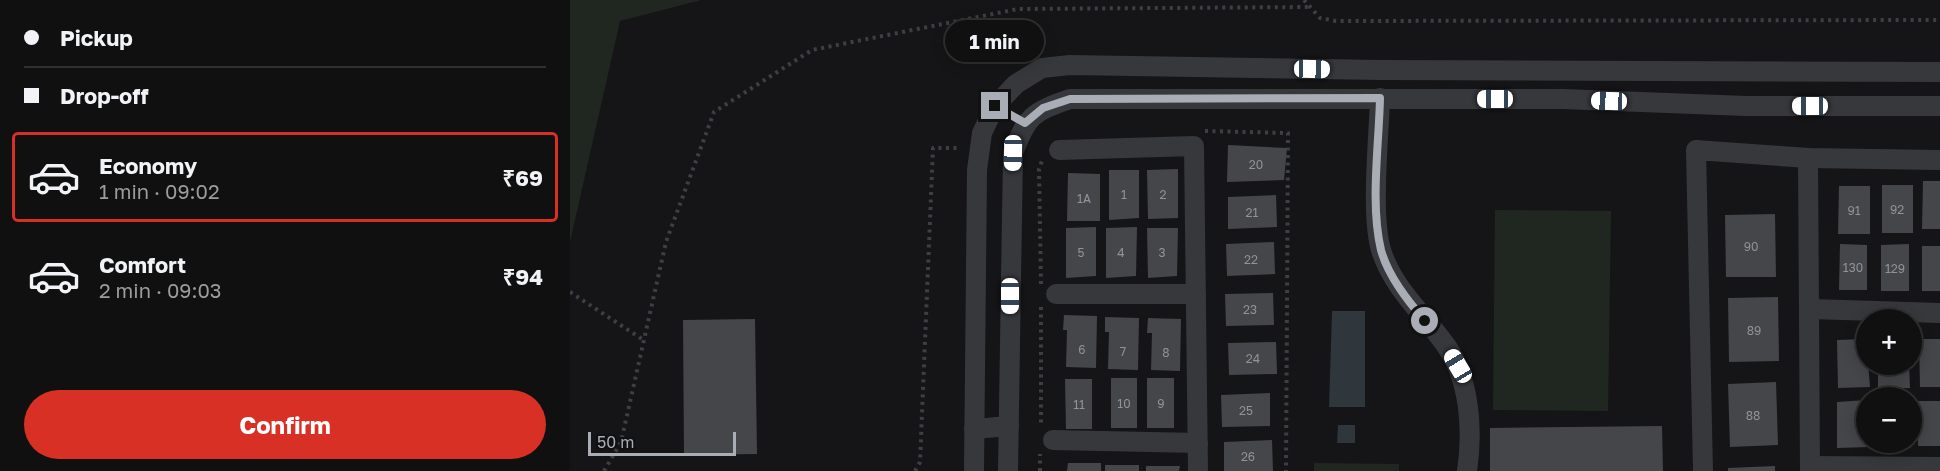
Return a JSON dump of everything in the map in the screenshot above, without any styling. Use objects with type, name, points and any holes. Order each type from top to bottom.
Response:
[{"type":"street","points":[[974,471],[977,170],[982,133],[995,106],[1016,84],[1042,68],[1070,65],[1405,70],[1940,72]]},
{"type":"street","points":[[1195,98],[1196,67]]},
{"type":"street","points":[[1008,471],[1013,153],[1025,123],[1043,108],[1070,99],[1195,98],[1563,99],[1746,106],[1940,106]]},
{"type":"street","points":[[1380,98],[1377,226],[1382,252],[1396,281],[1446,346],[1458,366],[1466,393],[1467,471]]},
{"type":"street","points":[[995,106],[1025,123]]},
{"type":"street","points":[[1052,151],[1194,146],[1198,471]]},
{"type":"street","points":[[1702,471],[1696,150],[1808,159],[1940,160]]},
{"type":"street","points":[[1808,159],[1811,309],[1810,469],[1940,467]]},
{"type":"street","points":[[1046,296],[1196,294]]},
{"type":"street","points":[[1811,309],[1940,313]]},
{"type":"street","points":[[974,429],[1009,426]]},
{"type":"street","points":[[1045,439],[1198,443]]},
{"type":"path","points":[[1304,0],[1320,18],[1336,21],[1940,20]]},
{"type":"path","points":[[603,471],[621,442],[666,242],[714,112],[812,50],[1018,9],[1308,7]]},
{"type":"path","points":[[1196,131],[1288,133],[1286,471]]},
{"type":"path","points":[[915,471],[920,462],[933,148],[980,148]]},
{"type":"path","points":[[1040,471],[1045,439],[1046,296],[1039,169],[1052,151]]},
{"type":"path","points":[[570,292],[645,340]]},
{"type":"shaded area","points":[[570,0],[701,0],[620,21],[570,242]]},
{"type":"shaded area","points":[[1495,210],[1611,211],[1608,411],[1493,410]]},
{"type":"shaded area","points":[[1332,311],[1365,311],[1365,407],[1329,407]]},
{"type":"shaded area","points":[[1338,425],[1355,425],[1355,443],[1337,443]]},
{"type":"shaded area","points":[[1314,463],[1399,464],[1399,471],[1314,471]]},
{"type":"building","points":[[1228,145],[1287,148],[1284,180],[1227,182]]},
{"type":"building","points":[[1178,169],[1178,218],[1148,219],[1147,170]]},
{"type":"building","points":[[1109,170],[1139,170],[1139,218],[1109,220]]},
{"type":"building","points":[[1068,173],[1100,174],[1100,221],[1067,221]]},
{"type":"building","points":[[1923,181],[1940,181],[1940,229],[1922,229]]},
{"type":"building","points":[[1882,185],[1913,185],[1913,233],[1882,233]]},
{"type":"building","points":[[1839,186],[1870,186],[1870,234],[1838,234]]},
{"type":"building","points":[[1276,195],[1277,227],[1228,229],[1228,197]]},
{"type":"building","points":[[1775,214],[1776,277],[1726,277],[1725,215]]},
{"type":"building","points":[[1096,227],[1096,276],[1066,278],[1066,228]]},
{"type":"building","points":[[1137,227],[1136,276],[1106,278],[1106,228]]},
{"type":"building","points":[[1147,228],[1178,228],[1177,276],[1148,278]]},
{"type":"building","points":[[1274,242],[1275,274],[1227,276],[1226,244]]},
{"type":"building","points":[[1840,244],[1867,245],[1867,290],[1839,290]]},
{"type":"building","points":[[1909,244],[1909,291],[1881,291],[1881,245]]},
{"type":"building","points":[[1922,246],[1940,246],[1940,291],[1922,291]]},
{"type":"building","points":[[1273,293],[1274,325],[1226,326],[1225,294]]},
{"type":"building","points":[[1778,297],[1779,361],[1729,362],[1728,298]]},
{"type":"building","points":[[1064,315],[1097,316],[1096,368],[1066,367],[1067,330],[1063,330]]},
{"type":"building","points":[[1105,317],[1139,318],[1138,370],[1108,369],[1109,332],[1105,332]]},
{"type":"building","points":[[1148,318],[1181,319],[1180,371],[1151,370],[1152,333],[1147,333]]},
{"type":"building","points":[[755,319],[757,454],[684,455],[683,320]]},
{"type":"building","points":[[1856,339],[1856,375],[1869,375],[1870,387],[1838,388],[1837,340]]},
{"type":"building","points":[[1922,339],[1940,339],[1940,387],[1920,387]]},
{"type":"building","points":[[1276,342],[1277,374],[1229,375],[1228,343]]},
{"type":"building","points":[[1878,375],[1909,375],[1910,387],[1878,387]]},
{"type":"building","points":[[1111,378],[1137,378],[1137,428],[1111,428]]},
{"type":"building","points":[[1147,378],[1174,378],[1174,428],[1147,428]]},
{"type":"building","points":[[1065,379],[1092,379],[1092,429],[1066,429]]},
{"type":"building","points":[[1776,382],[1778,445],[1730,447],[1728,384]]},
{"type":"building","points":[[1270,393],[1270,426],[1222,427],[1221,395]]},
{"type":"building","points":[[1856,401],[1856,447],[1837,448],[1837,402]]},
{"type":"building","points":[[1922,401],[1940,401],[1940,446],[1922,446]]},
{"type":"building","points":[[1662,426],[1663,471],[1490,471],[1490,428]]},
{"type":"building","points":[[1272,440],[1273,471],[1224,471],[1224,442]]},
{"type":"building","points":[[1068,463],[1101,463],[1101,471],[1067,471]]},
{"type":"building","points":[[1105,465],[1139,465],[1139,471],[1105,471]]},
{"type":"building","points":[[1146,466],[1180,466],[1179,471],[1146,471]]},
{"type":"building","points":[[1775,466],[1775,471],[1728,471],[1728,468]]},
{"type":"route","points":[[995,106],[1025,123],[1043,108],[1070,99],[1380,98],[1377,226],[1382,252],[1396,281],[1425,321]]}]
